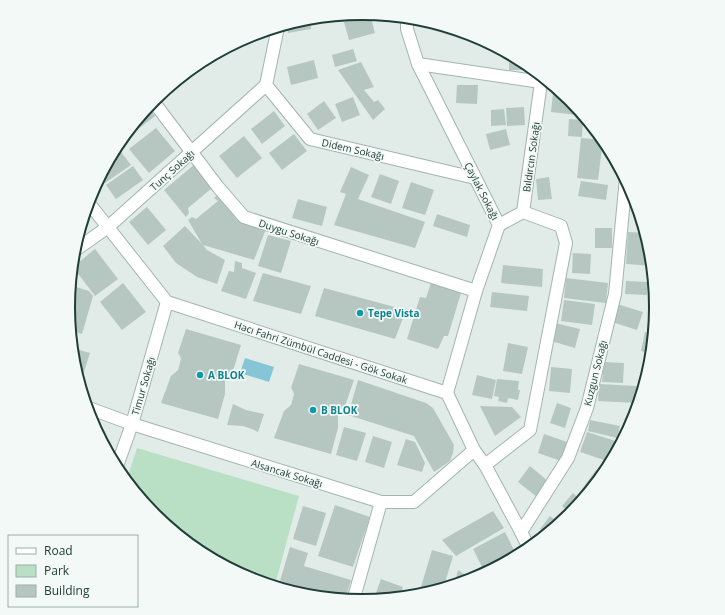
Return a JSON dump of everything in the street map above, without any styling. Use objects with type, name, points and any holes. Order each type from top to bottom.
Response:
[{"type":"street","name":"Çaylak Sokağı","points":[[406,23],[406,29],[418,64],[499,225],[476,291],[447,393]]},
{"type":"street","points":[[266,85],[277,33]]},
{"type":"street","points":[[418,64],[536,77]]},
{"type":"street","name":"Bıldırcın Sokağı","points":[[523,212],[541,81]]},
{"type":"street","name":"Tunç Sokağı","points":[[82,245],[108,227],[266,85]]},
{"type":"street","name":"Didem Sokağı","points":[[266,85],[310,139],[475,178]]},
{"type":"street","name":"Duygu Sokağı","points":[[157,106],[218,186],[244,217],[476,291]]},
{"type":"street","name":"Kuzgun Sokağı","points":[[521,532],[568,458],[587,408],[615,294],[625,190]]},
{"type":"street","points":[[93,208],[167,302]]},
{"type":"street","points":[[485,465],[530,430],[566,243],[561,226],[523,212],[499,225]]},
{"type":"street","name":"Hacı Fahri Zümbül Caddesi - Gök Sokak","points":[[167,302],[447,393]]},
{"type":"street","name":"Timur Sokağı","points":[[119,460],[132,424],[167,302]]},
{"type":"street","points":[[447,393],[474,450],[485,465],[527,544]]},
{"type":"street","name":"Alsancak Sokağı","points":[[94,410],[132,424],[381,502],[414,502],[474,450]]},
{"type":"street","points":[[355,595],[381,502]]},
{"type":"green space","points":[[137,448],[299,496],[276,582],[235,565],[187,536],[159,511],[128,475]]},
{"type":"water","points":[[245,358],[274,367],[269,382],[240,373]]},
{"type":"building","points":[[372,21],[375,33],[349,40],[344,22]]},
{"type":"building","points":[[311,25],[311,29],[288,33],[288,30]]},
{"type":"building","points":[[353,49],[357,61],[335,67],[332,55]]},
{"type":"building","points":[[314,60],[318,78],[291,85],[287,67]]},
{"type":"building","points":[[509,61],[525,70],[509,70]]},
{"type":"building","points":[[361,62],[374,87],[364,90],[374,102],[378,100],[385,109],[373,120],[338,70]]},
{"type":"building","points":[[457,85],[478,85],[477,104],[456,103]]},
{"type":"building","points":[[553,93],[576,115],[551,112]]},
{"type":"building","points":[[353,97],[360,115],[342,122],[335,104]]},
{"type":"building","points":[[324,101],[336,118],[318,130],[307,114]]},
{"type":"building","points":[[524,107],[525,125],[507,126],[506,108]]},
{"type":"building","points":[[504,109],[506,125],[491,126],[491,110]]},
{"type":"building","points":[[274,111],[285,126],[262,144],[251,129]]},
{"type":"building","points":[[152,112],[155,116],[133,133]]},
{"type":"building","points":[[569,119],[581,120],[583,122],[582,137],[568,136]]},
{"type":"building","points":[[156,128],[175,151],[149,173],[129,149]]},
{"type":"building","points":[[506,129],[510,145],[490,150],[486,134]]},
{"type":"building","points":[[294,134],[307,151],[282,170],[269,153]]},
{"type":"building","points":[[244,136],[262,158],[237,178],[219,156]]},
{"type":"building","points":[[581,138],[596,139],[602,148],[598,180],[577,178]]},
{"type":"building","points":[[121,152],[131,165],[105,183],[105,180]]},
{"type":"building","points":[[195,164],[212,188],[188,208],[189,213],[186,217],[164,190]]},
{"type":"building","points":[[133,166],[143,180],[116,199],[106,185]]},
{"type":"building","points":[[351,167],[369,175],[358,199],[425,222],[415,248],[334,225],[346,194],[340,192]]},
{"type":"building","points":[[380,174],[399,181],[391,204],[371,197]]},
{"type":"building","points":[[549,177],[552,199],[538,200],[536,179]]},
{"type":"building","points":[[581,181],[608,185],[606,200],[578,196]]},
{"type":"building","points":[[411,182],[434,190],[425,215],[402,208]]},
{"type":"building","points":[[218,194],[237,220],[266,229],[254,260],[203,245],[207,250],[225,260],[217,284],[197,277],[176,263],[163,246],[185,226],[202,244],[188,220],[192,217],[196,219],[218,201],[214,198]]},
{"type":"building","points":[[298,199],[327,207],[322,226],[292,218]]},
{"type":"building","points":[[147,207],[166,230],[148,245],[129,222]]},
{"type":"building","points":[[437,214],[470,225],[467,237],[433,226]]},
{"type":"building","points":[[595,228],[612,228],[612,248],[595,248]]},
{"type":"building","points":[[628,232],[640,233],[647,266],[626,264]]},
{"type":"building","points":[[268,235],[291,241],[281,273],[258,266]]},
{"type":"building","points":[[95,249],[118,279],[95,296],[77,272],[79,262]]},
{"type":"building","points":[[573,253],[591,254],[590,274],[572,273]]},
{"type":"building","points":[[235,261],[242,263],[242,268],[256,273],[246,299],[221,291],[229,271],[234,272]]},
{"type":"building","points":[[503,265],[543,269],[542,287],[501,283]]},
{"type":"building","points":[[263,273],[311,286],[301,314],[253,301]]},
{"type":"building","points":[[566,278],[608,283],[606,303],[564,298]]},
{"type":"building","points":[[626,281],[647,282],[647,295],[625,294]]},
{"type":"building","points":[[123,283],[146,312],[122,330],[100,302]]},
{"type":"building","points":[[431,283],[461,293],[448,336],[444,336],[438,349],[407,339],[420,297],[426,298]]},
{"type":"building","points":[[76,287],[89,291],[93,296],[82,334],[76,332],[75,308]]},
{"type":"building","name":"Tepe Vista","points":[[324,288],[406,310],[395,339],[315,316]]},
{"type":"building","points":[[492,292],[529,296],[527,311],[490,307]]},
{"type":"building","points":[[564,300],[595,304],[592,325],[561,321]]},
{"type":"building","points":[[617,304],[643,312],[637,330],[612,322]]},
{"type":"building","points":[[555,323],[580,329],[575,348],[551,341]]},
{"type":"building","name":"A BLOK","points":[[186,329],[241,345],[233,371],[226,377],[225,394],[218,419],[161,403],[171,376],[178,370],[181,359],[178,353]]},
{"type":"building","points":[[645,332],[649,333],[646,352],[641,351]]},
{"type":"building","points":[[508,343],[528,347],[522,374],[503,371]]},
{"type":"building","points":[[78,350],[90,353],[83,374]]},
{"type":"building","points":[[604,362],[624,363],[623,383],[602,382]]},
{"type":"building","name":"B BLOK","points":[[299,364],[354,380],[345,406],[339,412],[338,428],[331,454],[274,438],[284,411],[291,405],[294,394],[291,388]]},
{"type":"building","points":[[551,367],[572,369],[570,393],[549,391]]},
{"type":"building","points":[[477,375],[496,380],[492,399],[472,395]]},
{"type":"building","points":[[497,379],[519,381],[518,390],[520,390],[518,400],[508,398],[507,403],[498,401],[499,397],[494,396]]},
{"type":"building","points":[[358,380],[426,403],[433,408],[454,445],[450,461],[434,472],[414,436],[348,415]]},
{"type":"building","points":[[599,384],[637,386],[634,403],[598,401]]},
{"type":"building","points":[[557,403],[571,408],[565,428],[550,423]]},
{"type":"building","points":[[233,404],[246,410],[264,414],[258,432],[243,426],[227,425]]},
{"type":"building","points":[[480,406],[512,407],[521,417],[495,436]]},
{"type":"building","points":[[590,420],[620,426],[617,438],[588,431]]},
{"type":"building","points":[[625,420],[627,421],[620,435],[617,440]]},
{"type":"building","points":[[344,427],[366,433],[357,461],[336,455]]},
{"type":"building","points":[[587,432],[616,441],[606,461],[580,452]]},
{"type":"building","points":[[544,434],[567,442],[561,461],[538,453]]},
{"type":"building","points":[[373,436],[392,442],[384,468],[365,462]]},
{"type":"building","points":[[406,439],[415,442],[425,463],[422,472],[397,465]]},
{"type":"building","points":[[530,466],[549,482],[537,497],[518,482]]},
{"type":"building","points":[[596,470],[598,472],[591,483],[584,491],[582,489]]},
{"type":"building","points":[[573,493],[578,498],[567,510],[562,506]]},
{"type":"building","points":[[335,505],[370,517],[353,567],[318,556]]},
{"type":"building","points":[[303,506],[326,513],[316,546],[293,539]]},
{"type":"building","points":[[493,511],[504,528],[456,556],[442,540]]},
{"type":"building","points":[[550,516],[556,520],[543,531],[540,529]]},
{"type":"building","points":[[505,532],[515,551],[483,568],[473,549]]},
{"type":"building","points":[[290,547],[308,553],[304,566],[351,580],[347,594],[325,593],[280,581]]},
{"type":"building","points":[[432,550],[453,556],[445,583],[420,589]]},
{"type":"building","points":[[458,570],[466,576],[456,580]]},
{"type":"building","points":[[381,579],[403,587],[401,593],[375,594]]},
{"type":"place","name":"Tepe Vista","points":[[360,313]]},
{"type":"place","name":"A BLOK","points":[[200,375]]},
{"type":"place","name":"B BLOK","points":[[313,410]]}]
